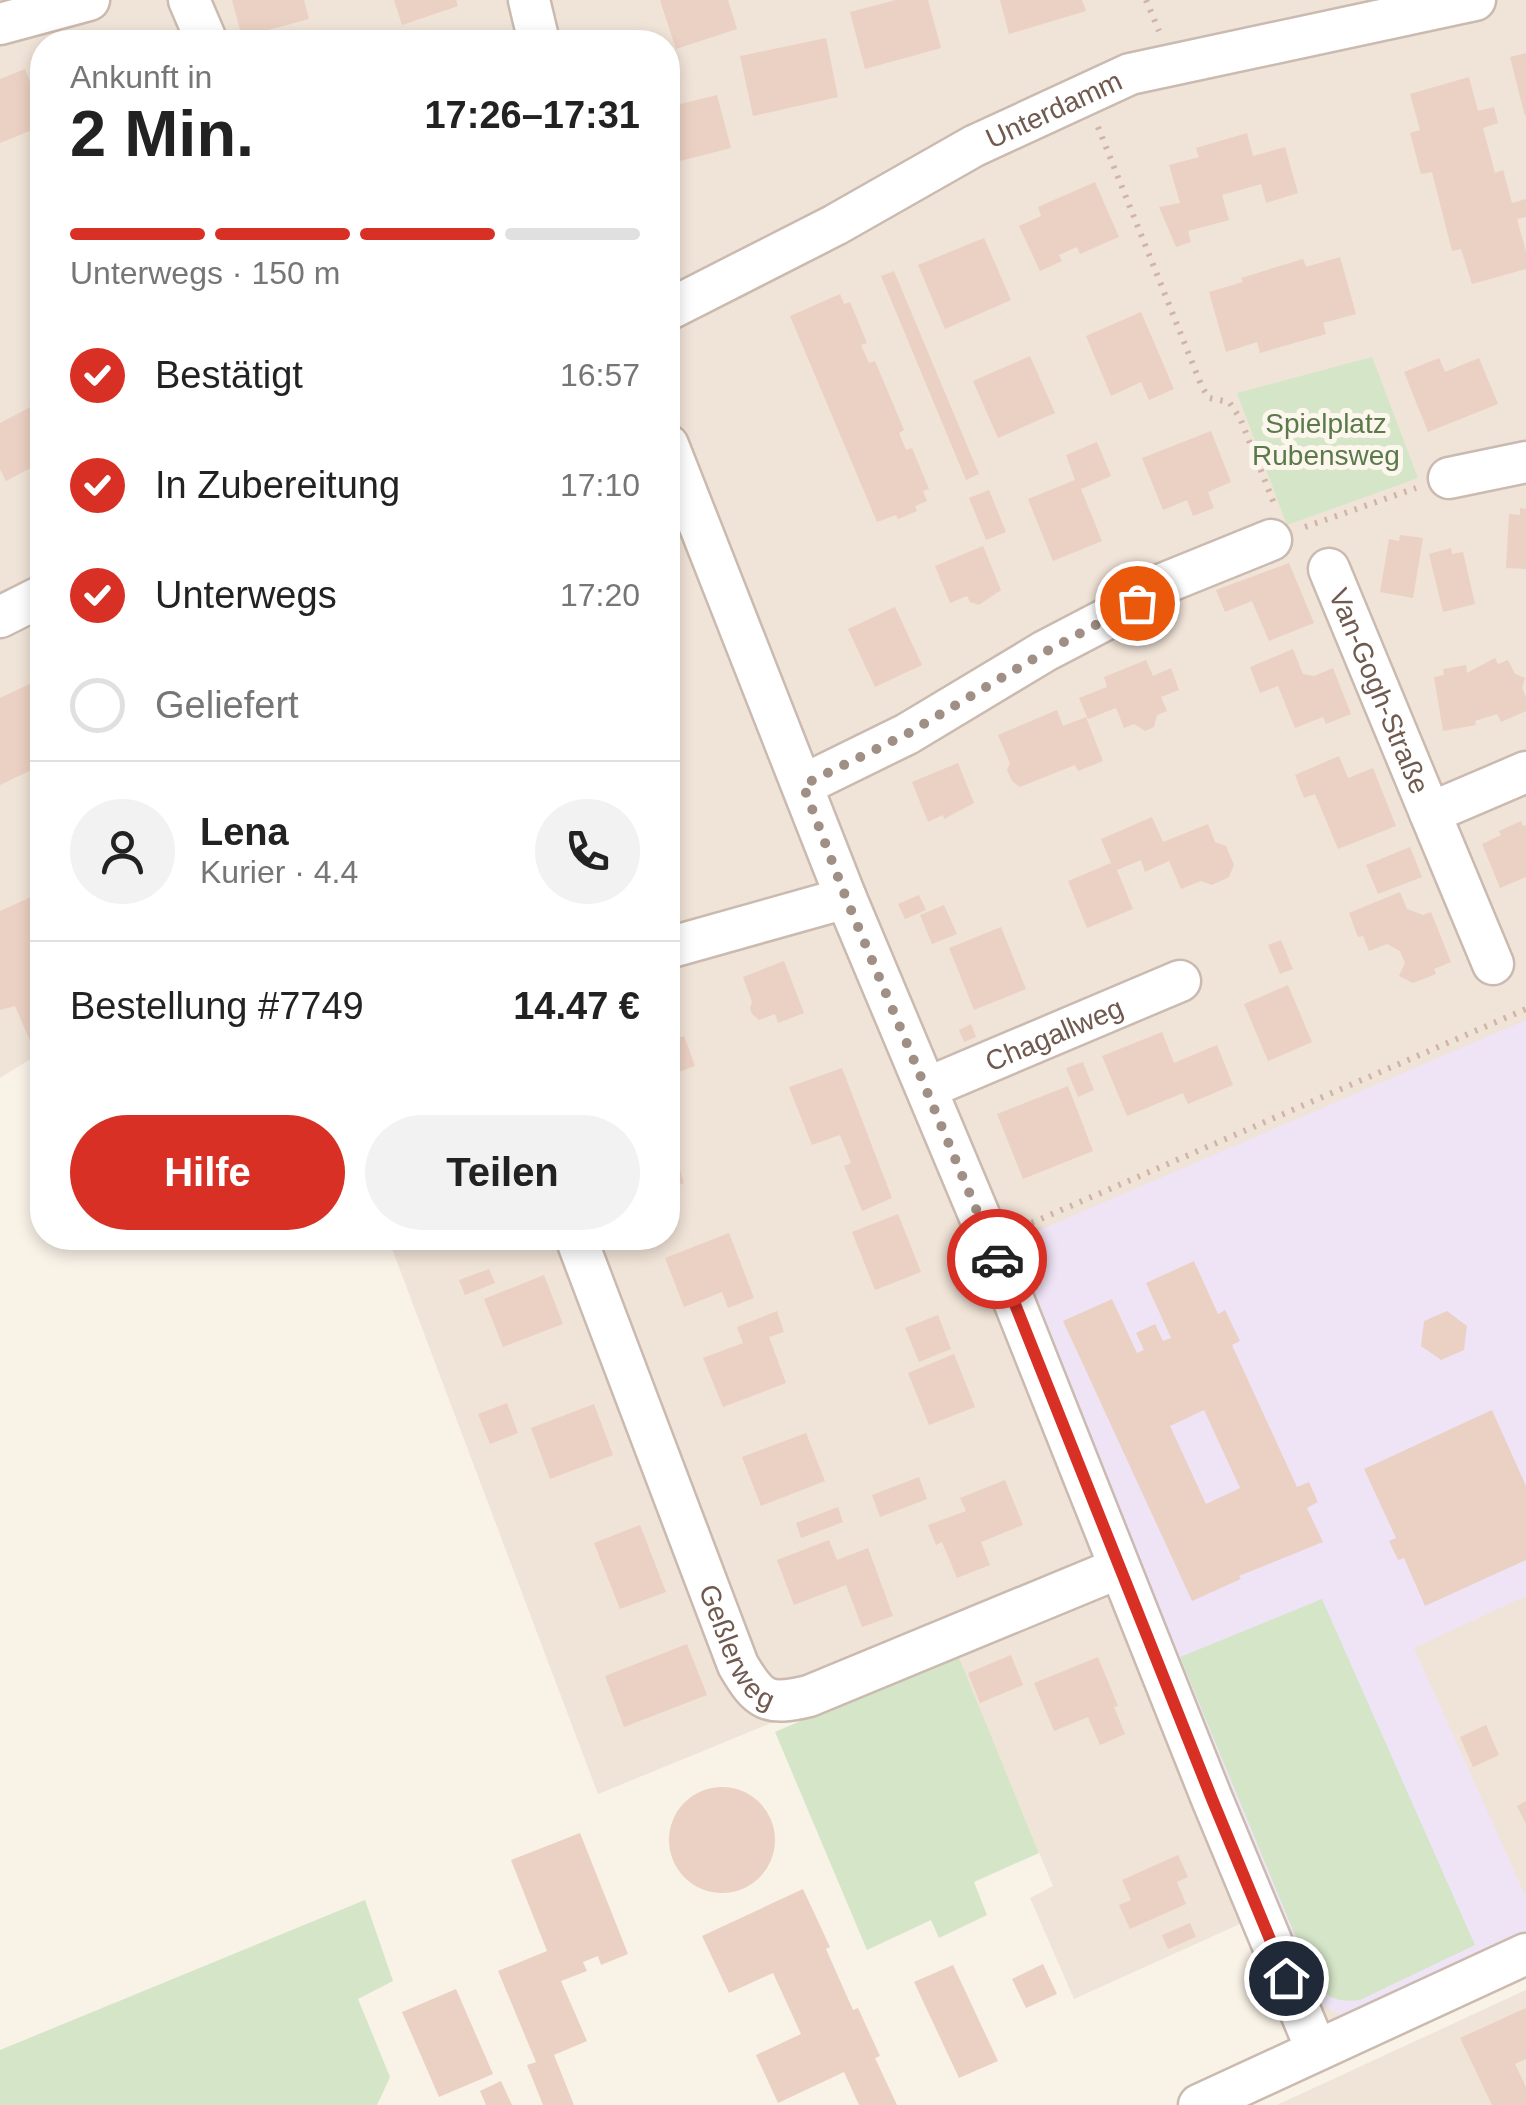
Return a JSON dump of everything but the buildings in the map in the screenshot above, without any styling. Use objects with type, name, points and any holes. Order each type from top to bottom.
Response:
[{"type":"street","points":[[0,24],[89,0]]},
{"type":"street","points":[[189,0],[202,30]]},
{"type":"street","points":[[528,0],[537,30]]},
{"type":"street","name":"Unterdamm","points":[[680,304],[834,225],[974,146],[1130,74],[1475,0]]},
{"type":"street","points":[[1449,478],[1526,462]]},
{"type":"street","points":[[680,476],[846,898],[990,1241],[1316,2049]]},
{"type":"street","points":[[803,785],[907,734],[1137,603],[1150,588],[1279,537]]},
{"type":"street","name":"Van-Gogh-Straße","points":[[1330,569],[1493,964]]},
{"type":"street","points":[[0,618],[30,602]]},
{"type":"street","name":"Van-Gogh-Straße","points":[[1430,812],[1526,772]]},
{"type":"street","points":[[680,945],[846,898]]},
{"type":"street","name":"Chagallweg","points":[[927,1088],[1180,981]]},
{"type":"street","name":"Geßlerweg","points":[[581,1250],[738,1665],[754,1692],[766,1700],[786,1702],[809,1696],[1120,1568]]},
{"type":"street","points":[[1199,2105],[1526,1954]]},
{"type":"path","points":[[1084,93],[1202,388],[1209,398],[1229,402],[1240,418],[1279,537],[1449,478]]},
{"type":"path","points":[[990,1241],[1526,1009]]},
{"type":"shaded area","points":[[0,0],[1526,0],[1526,1940],[1294,2048],[1242,1923],[1074,1999],[1030,1898],[1053,1886],[954,1648],[598,1794],[393,1250],[680,1250],[680,30],[30,30],[30,1059],[0,1078]]},
{"type":"shaded area","points":[[1526,1020],[1526,1596],[1414,1648],[1526,1897],[1526,1936],[1363,2012],[1338,2014],[1317,2002],[1005,1245]]},
{"type":"shaded area","points":[[1526,1990],[1526,2105],[1277,2105]]},
{"type":"green space","name":"Spielplatz Rubensweg","points":[[1372,357],[1418,478],[1287,525],[1237,393]]},
{"type":"green space","points":[[1322,1599],[1475,1945],[1360,2000],[1336,1999],[1316,1986],[1180,1657]]},
{"type":"green space","points":[[957,1653],[1039,1853],[974,1882],[987,1915],[939,1938],[931,1920],[867,1950],[775,1732]]},
{"type":"green space","points":[[365,1900],[393,1981],[358,1999],[390,2077],[377,2105],[0,2105],[0,2050]]},
{"type":"way so far","points":[[997,1259],[846,898],[803,785],[907,734],[1137,603]]},
{"type":"route","points":[[997,1259],[1286,1978]]}]
